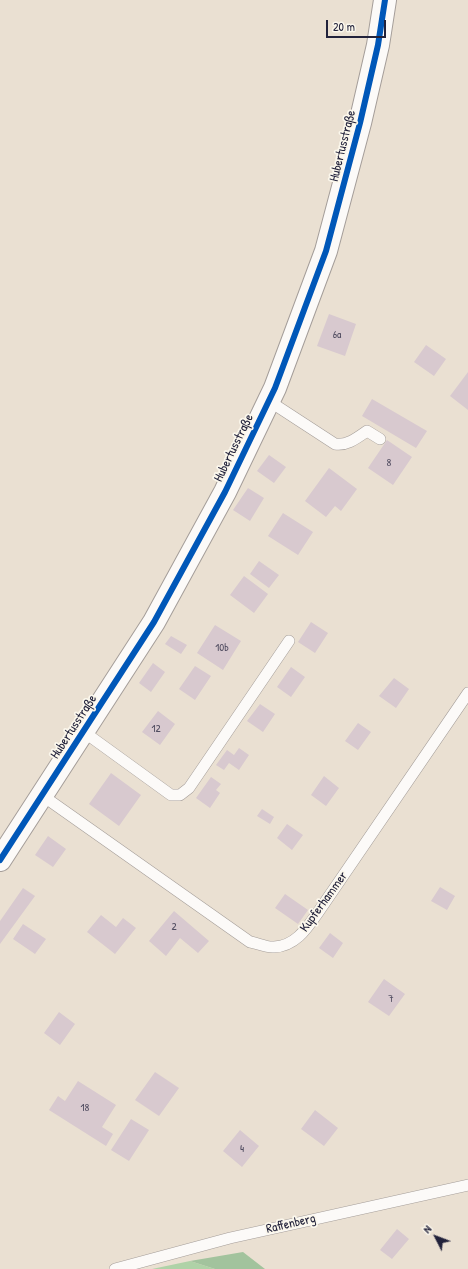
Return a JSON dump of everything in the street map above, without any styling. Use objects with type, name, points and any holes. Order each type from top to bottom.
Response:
[{"type":"street","name":"Hubertusstraße","points":[[0,860],[43,796],[154,622],[225,492],[269,401],[326,251],[360,124],[378,45],[385,0]]},
{"type":"lane","points":[[269,401],[335,444],[342,445],[348,443],[367,431],[380,438]]},
{"type":"lane","points":[[84,732],[170,795],[180,795],[189,788],[290,641]]},
{"type":"lane","name":"Kupferhammer","points":[[43,796],[250,942],[273,948],[291,944],[305,931],[468,693]]},
{"type":"lane","name":"Raffenberg","points":[[115,1269],[230,1238],[468,1185]]},
{"type":"green space","points":[[243,1252],[265,1269],[215,1269],[190,1261]]},
{"type":"green space","points":[[190,1261],[215,1269],[152,1269]]},
{"type":"building","points":[[329,314],[356,324],[345,356],[317,346]]},
{"type":"building","points":[[426,345],[446,359],[434,376],[414,362]]},
{"type":"building","points":[[468,372],[468,410],[450,396]]},
{"type":"building","points":[[372,399],[427,431],[416,448],[362,416]]},
{"type":"building","points":[[387,440],[412,457],[393,485],[368,468]]},
{"type":"building","points":[[269,455],[286,467],[274,483],[257,471]]},
{"type":"building","points":[[329,468],[357,489],[341,511],[335,506],[326,517],[305,501]]},
{"type":"building","points":[[248,488],[264,498],[250,521],[233,510]]},
{"type":"building","points":[[283,513],[313,532],[298,555],[268,536]]},
{"type":"building","points":[[259,561],[279,575],[269,588],[250,574]]},
{"type":"building","points":[[244,576],[268,594],[254,613],[230,595]]},
{"type":"building","points":[[311,622],[328,633],[315,653],[298,642]]},
{"type":"building","points":[[215,625],[241,641],[223,670],[197,653]]},
{"type":"building","points":[[171,636],[187,645],[181,654],[165,644]]},
{"type":"building","points":[[153,663],[165,672],[151,692],[139,683]]},
{"type":"building","points":[[195,666],[211,676],[195,700],[179,689]]},
{"type":"building","points":[[291,667],[305,677],[291,697],[277,687]]},
{"type":"building","points":[[394,678],[409,689],[396,708],[379,696]]},
{"type":"building","points":[[260,704],[275,714],[263,732],[247,721]]},
{"type":"building","points":[[158,711],[175,724],[160,745],[142,732]]},
{"type":"building","points":[[358,723],[371,732],[358,750],[345,741]]},
{"type":"building","points":[[239,748],[249,755],[239,770],[229,763],[224,770],[216,765],[227,750],[234,755]]},
{"type":"building","points":[[111,773],[141,795],[119,826],[89,804]]},
{"type":"building","points":[[324,776],[339,788],[326,806],[311,795]]},
{"type":"building","points":[[211,777],[221,784],[216,790],[220,793],[210,808],[196,798]]},
{"type":"building","points":[[262,809],[274,817],[270,824],[257,816]]},
{"type":"building","points":[[287,824],[303,835],[292,850],[277,838]]},
{"type":"building","points":[[48,836],[66,849],[53,867],[35,855]]},
{"type":"building","points":[[440,887],[455,896],[447,910],[431,901]]},
{"type":"building","points":[[23,888],[35,896],[0,944],[0,921]]},
{"type":"building","points":[[285,894],[308,910],[298,924],[275,908]]},
{"type":"building","points":[[174,911],[209,941],[198,953],[180,938],[166,956],[149,941]]},
{"type":"building","points":[[101,915],[116,927],[123,918],[136,928],[115,954],[87,932]]},
{"type":"building","points":[[23,924],[46,939],[35,954],[13,939]]},
{"type":"building","points":[[330,933],[343,943],[333,958],[319,948]]},
{"type":"building","points":[[384,979],[405,994],[389,1016],[368,1002]]},
{"type":"building","points":[[59,1012],[75,1024],[60,1045],[44,1033]]},
{"type":"building","points":[[155,1072],[179,1088],[159,1116],[135,1100]]},
{"type":"building","points":[[78,1081],[116,1105],[102,1127],[113,1134],[106,1146],[49,1110],[58,1096],[65,1101]]},
{"type":"building","points":[[315,1110],[338,1128],[324,1146],[301,1129]]},
{"type":"building","points":[[131,1119],[149,1130],[129,1161],[111,1150]]},
{"type":"building","points":[[240,1130],[259,1146],[242,1167],[223,1151]]},
{"type":"building","points":[[397,1229],[409,1239],[392,1259],[380,1250]]},
{"type":"cycle path","points":[[0,860],[154,622],[225,492],[275,388],[326,251],[360,123],[378,45],[385,0]]}]
